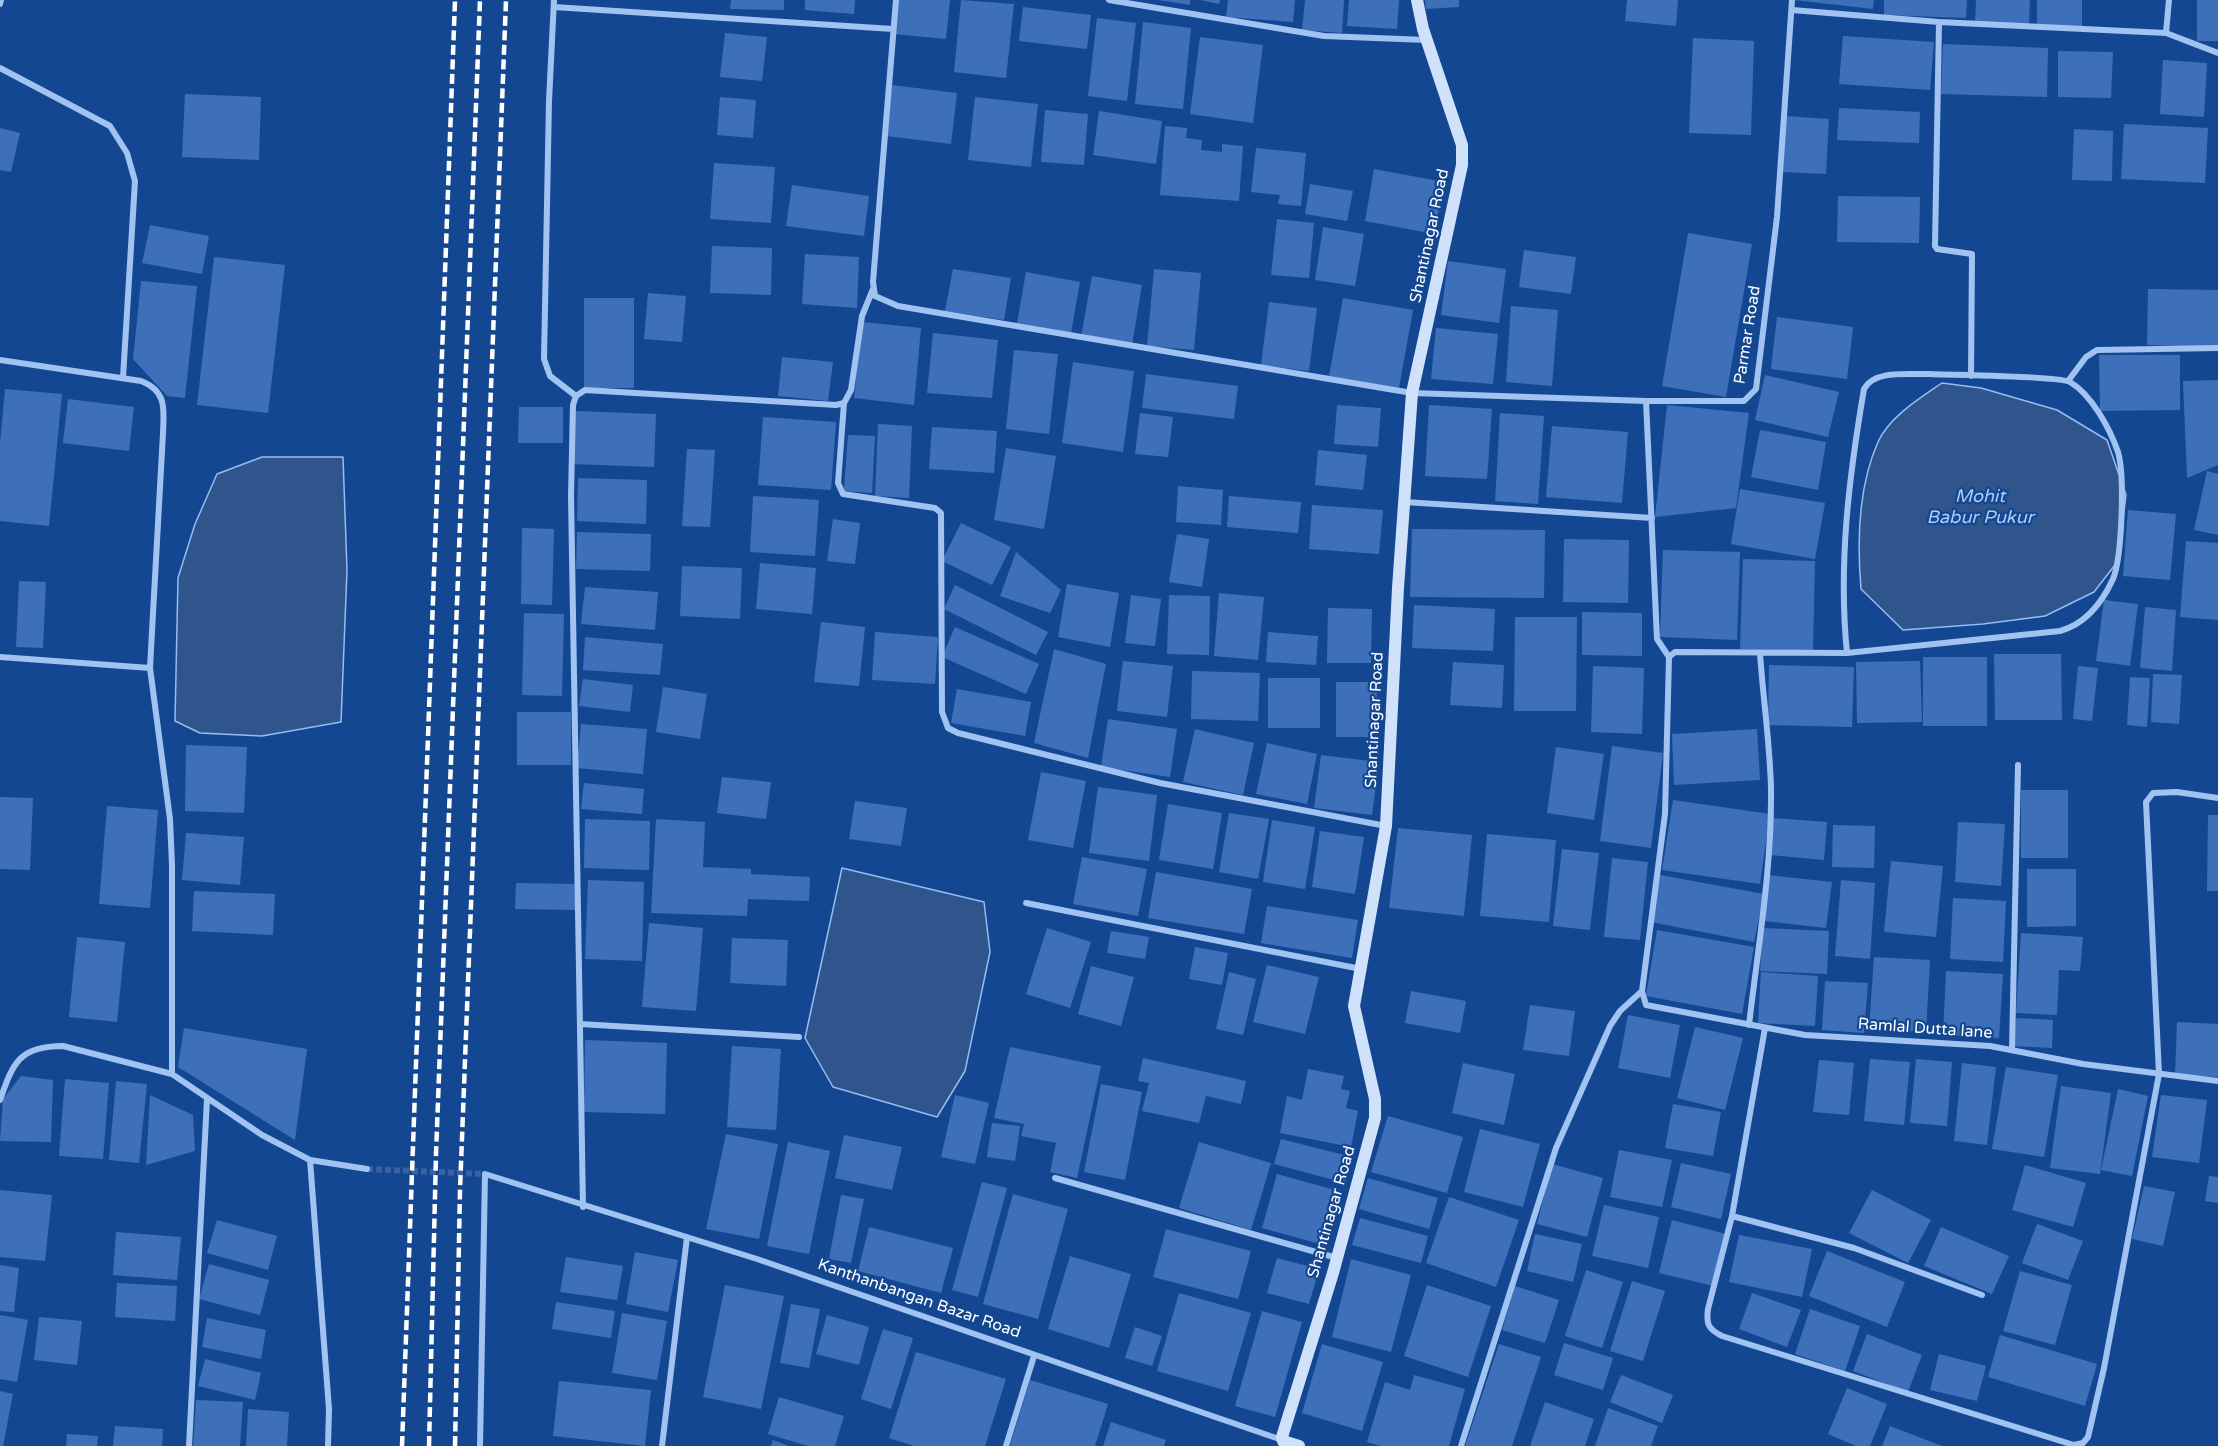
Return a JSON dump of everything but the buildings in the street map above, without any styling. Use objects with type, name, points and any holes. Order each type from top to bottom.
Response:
[{"type":"street","points":[[896,0],[873,289],[862,316],[851,390],[844,403],[838,483],[843,494],[935,508],[941,513],[942,712],[948,728],[958,733],[1160,783],[1386,826]]},
{"type":"street","points":[[1109,0],[1324,36],[1427,40]]},
{"type":"street","name":"Shantinagar Road","points":[[1282,1439],[1337,1258],[1375,1118],[1375,1099],[1354,1010],[1386,826],[1412,393],[1462,165],[1462,145],[1427,40],[1417,0]]},
{"type":"street","name":"Parmar Road","points":[[873,289],[875,296],[898,306],[1412,393],[1646,401],[1744,401],[1756,389],[1776,228],[1792,0]]},
{"type":"street","points":[[2166,33],[2169,0]]},
{"type":"street","points":[[576,396],[550,376],[545,369],[544,359],[554,3],[893,29]]},
{"type":"street","points":[[1792,10],[1938,22],[2166,33],[2218,53]]},
{"type":"street","points":[[1938,22],[1935,246],[1937,249],[1972,254],[1971,376]]},
{"type":"street","points":[[0,68],[111,126],[128,153],[135,181],[123,378]]},
{"type":"street","points":[[2068,381],[2086,357],[2097,350],[2218,348]]},
{"type":"street","points":[[0,360],[123,378],[153,386],[164,408],[150,668],[172,854],[172,1074]]},
{"type":"street","points":[[1669,657],[1675,652],[1847,653],[2060,631],[2075,627],[2086,619],[2113,578],[2124,495],[2118,452],[2091,398],[2068,381],[1971,376],[1878,377],[1871,380],[1864,389],[1849,478],[1843,577],[1847,653]]},
{"type":"street","points":[[583,1207],[572,496],[573,405],[576,396],[585,390],[836,405],[844,403]]},
{"type":"street","points":[[1461,1446],[1556,1148],[1610,1026],[1620,1011],[1642,991],[1665,814],[1669,657],[1658,639],[1646,401]]},
{"type":"street","points":[[1405,501],[1652,518]]},
{"type":"street","points":[[1749,1025],[1768,870],[1770,824],[1771,787],[1760,653]]},
{"type":"street","points":[[0,657],[150,668]]},
{"type":"street","points":[[2012,1050],[2018,765]]},
{"type":"street","points":[[1765,1028],[1732,1216],[1708,1309],[1707,1322],[1710,1330],[1722,1336],[2074,1445],[2083,1443],[2088,1437],[2104,1368],[2159,1074],[2146,802],[2153,793],[2164,791],[2218,798]]},
{"type":"street","points":[[1026,903],[1362,969]]},
{"type":"street","name":"Ramlal Dutta lane","points":[[1642,991],[1646,1005],[1805,1035],[1953,1043],[2012,1050],[2083,1064],[2218,1081]]},
{"type":"street","points":[[580,1024],[799,1037]]},
{"type":"street","points":[[0,1100],[12,1067],[23,1056],[49,1046],[63,1046],[172,1074],[262,1135],[310,1160],[367,1169]]},
{"type":"street","points":[[189,1446],[207,1099]]},
{"type":"street","points":[[310,1160],[329,1409],[328,1446]]},
{"type":"street","name":"Kanthanbangan Bazar Road","points":[[480,1446],[485,1174],[543,1195],[757,1259],[1299,1446]]},
{"type":"street","points":[[1055,1178],[1337,1258]]},
{"type":"street","points":[[1732,1216],[1854,1248],[1982,1295]]},
{"type":"street","points":[[662,1446],[687,1238]]},
{"type":"street","points":[[1006,1446],[1034,1356]]},
{"type":"water","name":"Mohit Babur Pukur","points":[[1942,383],[1981,388],[2057,410],[2107,440],[2126,495],[2118,561],[2094,592],[2045,616],[1983,624],[1903,630],[1861,589],[1859,534],[1866,477],[1871,459],[1883,433],[1897,416]]},
{"type":"water","points":[[262,457],[343,457],[347,570],[341,722],[262,736],[200,733],[175,721],[178,578],[195,524],[217,474]]},
{"type":"water","points":[[842,868],[984,902],[990,952],[965,1071],[937,1117],[833,1087],[805,1038]]},
{"type":"tunnel","points":[[367,1169],[485,1174]]},
{"type":"railway","points":[[402,1446],[455,0]]},
{"type":"railway","points":[[429,1446],[436,1154],[480,0]]},
{"type":"railway","points":[[455,1446],[460,1190],[506,0]]}]
